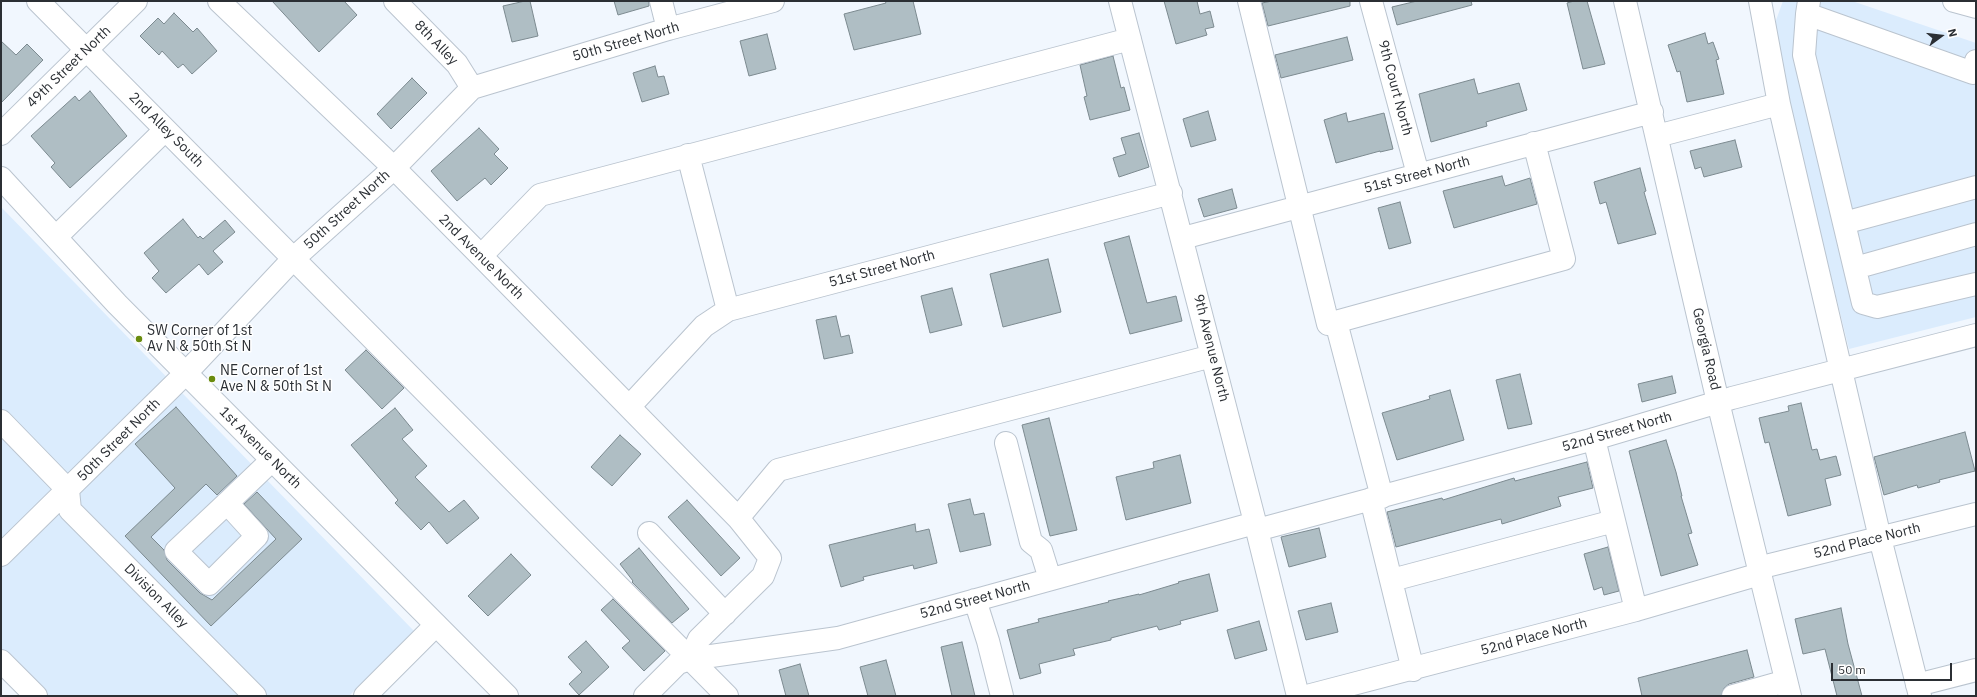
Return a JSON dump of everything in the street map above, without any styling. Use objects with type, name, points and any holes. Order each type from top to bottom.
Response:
[{"type":"street","name":"2nd Alley South","points":[[38,1],[727,696]]},
{"type":"street","name":"49th Street North","points":[[1,134],[136,1]]},
{"type":"street","name":"2nd Avenue North","points":[[218,1],[394,168],[738,518]]},
{"type":"street","name":"8th Alley","points":[[395,1],[457,64],[472,88]]},
{"type":"street","points":[[661,1],[668,29]]},
{"type":"street","name":"50th Street North","points":[[1,555],[186,373],[294,258],[394,168],[472,88],[668,29],[773,1]]},
{"type":"street","name":"9th Avenue North","points":[[1120,1],[1171,193],[1298,696]]},
{"type":"street","points":[[1249,1],[1328,324],[1564,259],[1534,143]]},
{"type":"street","name":"9th Court North","points":[[1371,1],[1418,174]]},
{"type":"street","name":"Georgia Road","points":[[1625,1],[1652,112],[1718,402],[1788,689]]},
{"type":"street","points":[[1760,1],[1779,104],[1840,370],[1918,690],[1976,670]]},
{"type":"street","points":[[1954,1],[1976,7]]},
{"type":"street","points":[[1975,72],[1808,7],[1804,55],[1863,303],[1877,307],[1976,284]]},
{"type":"street","points":[[481,256],[540,195],[1130,39]]},
{"type":"street","points":[[1657,136],[1779,104]]},
{"type":"street","name":"51st Street North","points":[[1182,238],[1652,112]]},
{"type":"street","points":[[56,237],[165,130]]},
{"type":"street","points":[[688,155],[728,310]]},
{"type":"street","name":"1st Avenue North","points":[[1,178],[117,304],[507,696]]},
{"type":"street","points":[[1844,223],[1976,187]]},
{"type":"street","name":"51st Street North","points":[[629,407],[704,326],[728,310],[1171,193]]},
{"type":"street","points":[[1855,268],[1976,234]]},
{"type":"street","points":[[1336,322],[1413,670]]},
{"type":"street","name":"52nd Street North","points":[[645,696],[678,663],[690,659],[838,638],[1050,579],[1256,526],[1376,498],[1594,439],[1718,402],[1976,335]]},
{"type":"street","points":[[690,659],[699,639],[763,576],[770,558],[738,518],[778,470],[1212,356]]},
{"type":"street","points":[[1,420],[68,490]]},
{"type":"street","points":[[1594,439],[1636,610]]},
{"type":"street","points":[[1006,443],[1031,542],[1041,550],[1050,579]]},
{"type":"street","points":[[227,502],[272,460]]},
{"type":"street","name":"Division Alley","points":[[68,490],[70,510],[255,696]]},
{"type":"street","name":"52nd Place North","points":[[1308,696],[1413,670],[1636,610],[1759,571],[1976,514]]},
{"type":"street","points":[[1392,580],[1614,522]]},
{"type":"street","points":[[649,533],[725,614]]},
{"type":"street","points":[[975,600],[988,641],[1002,696]]},
{"type":"street","points":[[365,696],[436,625]]},
{"type":"street","points":[[1,660],[36,696]]},
{"type":"street","points":[[1733,696],[1788,689]]},
{"type":"shaded area","points":[[1783,1],[1852,1],[1976,43],[1976,317],[1849,349],[1771,34]]},
{"type":"shaded area","points":[[1,207],[414,631],[349,696],[21,696],[1,675]]},
{"type":"building","points":[[272,1],[344,1],[357,15],[319,52]]},
{"type":"building","points":[[530,1],[538,36],[512,42],[503,6]]},
{"type":"building","points":[[614,1],[649,1],[649,6],[618,15]]},
{"type":"building","points":[[885,1],[913,1],[921,34],[854,50],[844,14],[886,3]]},
{"type":"building","points":[[1164,1],[1197,1],[1200,14],[1210,11],[1214,27],[1205,29],[1207,35],[1176,44]]},
{"type":"building","points":[[1272,1],[1350,1],[1350,6],[1268,26],[1262,3]]},
{"type":"building","points":[[1417,1],[1471,1],[1472,5],[1397,25],[1392,7]]},
{"type":"building","points":[[1574,1],[1587,1],[1605,64],[1583,69],[1567,3]]},
{"type":"building","points":[[174,13],[193,32],[197,28],[217,51],[192,74],[183,64],[178,68],[162,51],[159,55],[140,36],[158,18],[164,24]]},
{"type":"building","points":[[1705,33],[1708,44],[1713,42],[1719,59],[1716,60],[1724,94],[1687,102],[1680,71],[1677,72],[1668,45]]},
{"type":"building","points":[[767,34],[776,69],[749,76],[740,41]]},
{"type":"building","points":[[1347,37],[1353,60],[1281,78],[1275,55]]},
{"type":"building","points":[[1,41],[16,55],[27,44],[43,60],[1,103]]},
{"type":"building","points":[[1113,56],[1121,88],[1124,87],[1130,110],[1090,120],[1084,97],[1087,96],[1080,65]]},
{"type":"building","points":[[655,66],[658,77],[664,76],[669,94],[642,102],[633,73]]},
{"type":"building","points":[[412,78],[427,93],[391,129],[377,114]]},
{"type":"building","points":[[1474,79],[1478,94],[1519,83],[1527,110],[1486,122],[1487,126],[1431,142],[1419,94]]},
{"type":"building","points":[[90,91],[127,136],[70,188],[51,167],[55,163],[31,136],[75,96],[79,101]]},
{"type":"building","points":[[1208,111],[1216,140],[1191,147],[1183,119]]},
{"type":"building","points":[[1346,113],[1348,122],[1384,113],[1393,149],[1336,163],[1324,120]]},
{"type":"building","points":[[479,128],[499,149],[494,154],[508,168],[491,185],[485,178],[457,201],[431,171]]},
{"type":"building","points":[[1139,133],[1149,167],[1119,177],[1113,158],[1126,154],[1121,138]]},
{"type":"building","points":[[1735,140],[1742,167],[1704,177],[1701,167],[1695,169],[1690,151]]},
{"type":"building","points":[[1640,168],[1646,191],[1644,192],[1656,234],[1618,244],[1606,202],[1600,204],[1594,182]]},
{"type":"building","points":[[1502,176],[1505,186],[1530,178],[1537,204],[1454,228],[1443,191]]},
{"type":"building","points":[[1232,189],[1237,208],[1204,217],[1198,199]]},
{"type":"building","points":[[1400,202],[1411,243],[1389,249],[1378,208]]},
{"type":"building","points":[[183,219],[198,238],[200,236],[203,239],[225,220],[235,232],[213,251],[223,262],[208,275],[199,264],[166,293],[152,278],[159,271],[144,253]]},
{"type":"building","points":[[1129,236],[1147,303],[1176,296],[1182,321],[1130,334],[1104,243]]},
{"type":"building","points":[[1048,259],[1061,312],[1003,327],[990,274]]},
{"type":"building","points":[[952,288],[962,325],[930,333],[921,296]]},
{"type":"building","points":[[836,316],[841,337],[849,335],[853,353],[824,359],[816,320]]},
{"type":"building","points":[[366,350],[404,388],[382,409],[345,370]]},
{"type":"building","points":[[1520,374],[1532,424],[1508,429],[1496,380]]},
{"type":"building","points":[[1672,376],[1676,393],[1642,402],[1638,384]]},
{"type":"building","points":[[1450,390],[1464,440],[1397,460],[1382,413],[1430,399],[1429,396]]},
{"type":"building","points":[[1801,403],[1812,450],[1817,449],[1820,460],[1836,456],[1841,475],[1825,479],[1831,505],[1788,516],[1769,442],[1765,443],[1759,418],[1789,411],[1788,406]]},
{"type":"building","points":[[176,407],[237,476],[217,495],[206,484],[151,537],[164,550],[167,560],[200,593],[212,600],[276,539],[244,504],[257,492],[302,539],[211,626],[125,536],[175,488],[135,444]]},
{"type":"building","points":[[395,408],[413,430],[402,439],[427,466],[415,477],[449,512],[464,500],[479,518],[447,544],[429,522],[421,530],[395,503],[398,500],[351,445]]},
{"type":"building","points":[[1049,418],[1077,530],[1050,536],[1022,425]]},
{"type":"building","points":[[1965,432],[1975,471],[1939,480],[1940,482],[1918,488],[1917,485],[1884,495],[1874,457]]},
{"type":"building","points":[[620,435],[641,454],[612,486],[591,467]]},
{"type":"building","points":[[1666,440],[1692,533],[1688,534],[1698,565],[1661,576],[1629,451]]},
{"type":"building","points":[[1180,455],[1191,503],[1126,520],[1116,477],[1154,468],[1153,462]]},
{"type":"building","points":[[1587,462],[1593,488],[1558,497],[1561,506],[1502,524],[1501,519],[1396,547],[1387,512],[1442,498],[1443,500],[1514,478],[1515,481]]},
{"type":"building","points":[[970,499],[974,515],[984,513],[991,545],[960,552],[948,504]]},
{"type":"building","points":[[687,500],[740,558],[721,576],[668,517]]},
{"type":"building","points":[[915,524],[916,532],[929,529],[937,563],[914,569],[913,565],[863,577],[864,580],[841,587],[829,545]]},
{"type":"building","points":[[1319,528],[1326,557],[1289,567],[1281,537]]},
{"type":"building","points":[[1608,547],[1619,591],[1604,595],[1602,587],[1594,590],[1584,554]]},
{"type":"building","points":[[639,548],[689,609],[672,623],[632,582],[633,581],[620,564]]},
{"type":"building","points":[[511,554],[531,575],[488,616],[468,596]]},
{"type":"building","points":[[1209,574],[1218,611],[1180,621],[1181,624],[1159,630],[1157,626],[1111,638],[1111,640],[1073,649],[1075,655],[1039,664],[1041,673],[1020,679],[1007,630],[1039,622],[1038,619],[1109,602],[1108,601],[1139,595],[1179,583],[1178,582]]},
{"type":"building","points":[[613,599],[665,651],[644,671],[622,648],[630,641],[601,610]]},
{"type":"building","points":[[1331,603],[1338,632],[1306,640],[1298,611]]},
{"type":"building","points":[[1841,608],[1848,644],[1862,696],[1837,696],[1825,649],[1803,654],[1795,619]]},
{"type":"building","points":[[1259,621],[1267,650],[1235,659],[1227,630]]},
{"type":"building","points":[[586,641],[609,667],[579,695],[569,684],[582,672],[568,657]]},
{"type":"building","points":[[962,642],[975,696],[952,696],[941,647]]},
{"type":"building","points":[[1747,650],[1754,677],[1729,684],[1724,688],[1721,696],[1642,696],[1638,678]]},
{"type":"building","points":[[886,660],[896,696],[868,696],[860,667]]},
{"type":"building","points":[[800,664],[809,696],[786,696],[779,670]]},
{"type":"place","name":"SW Corner of 1st Av N & 50th St N","points":[[139,339]]},
{"type":"place","name":"NE Corner of 1st Ave N & 50th St N","points":[[212,379]]}]
